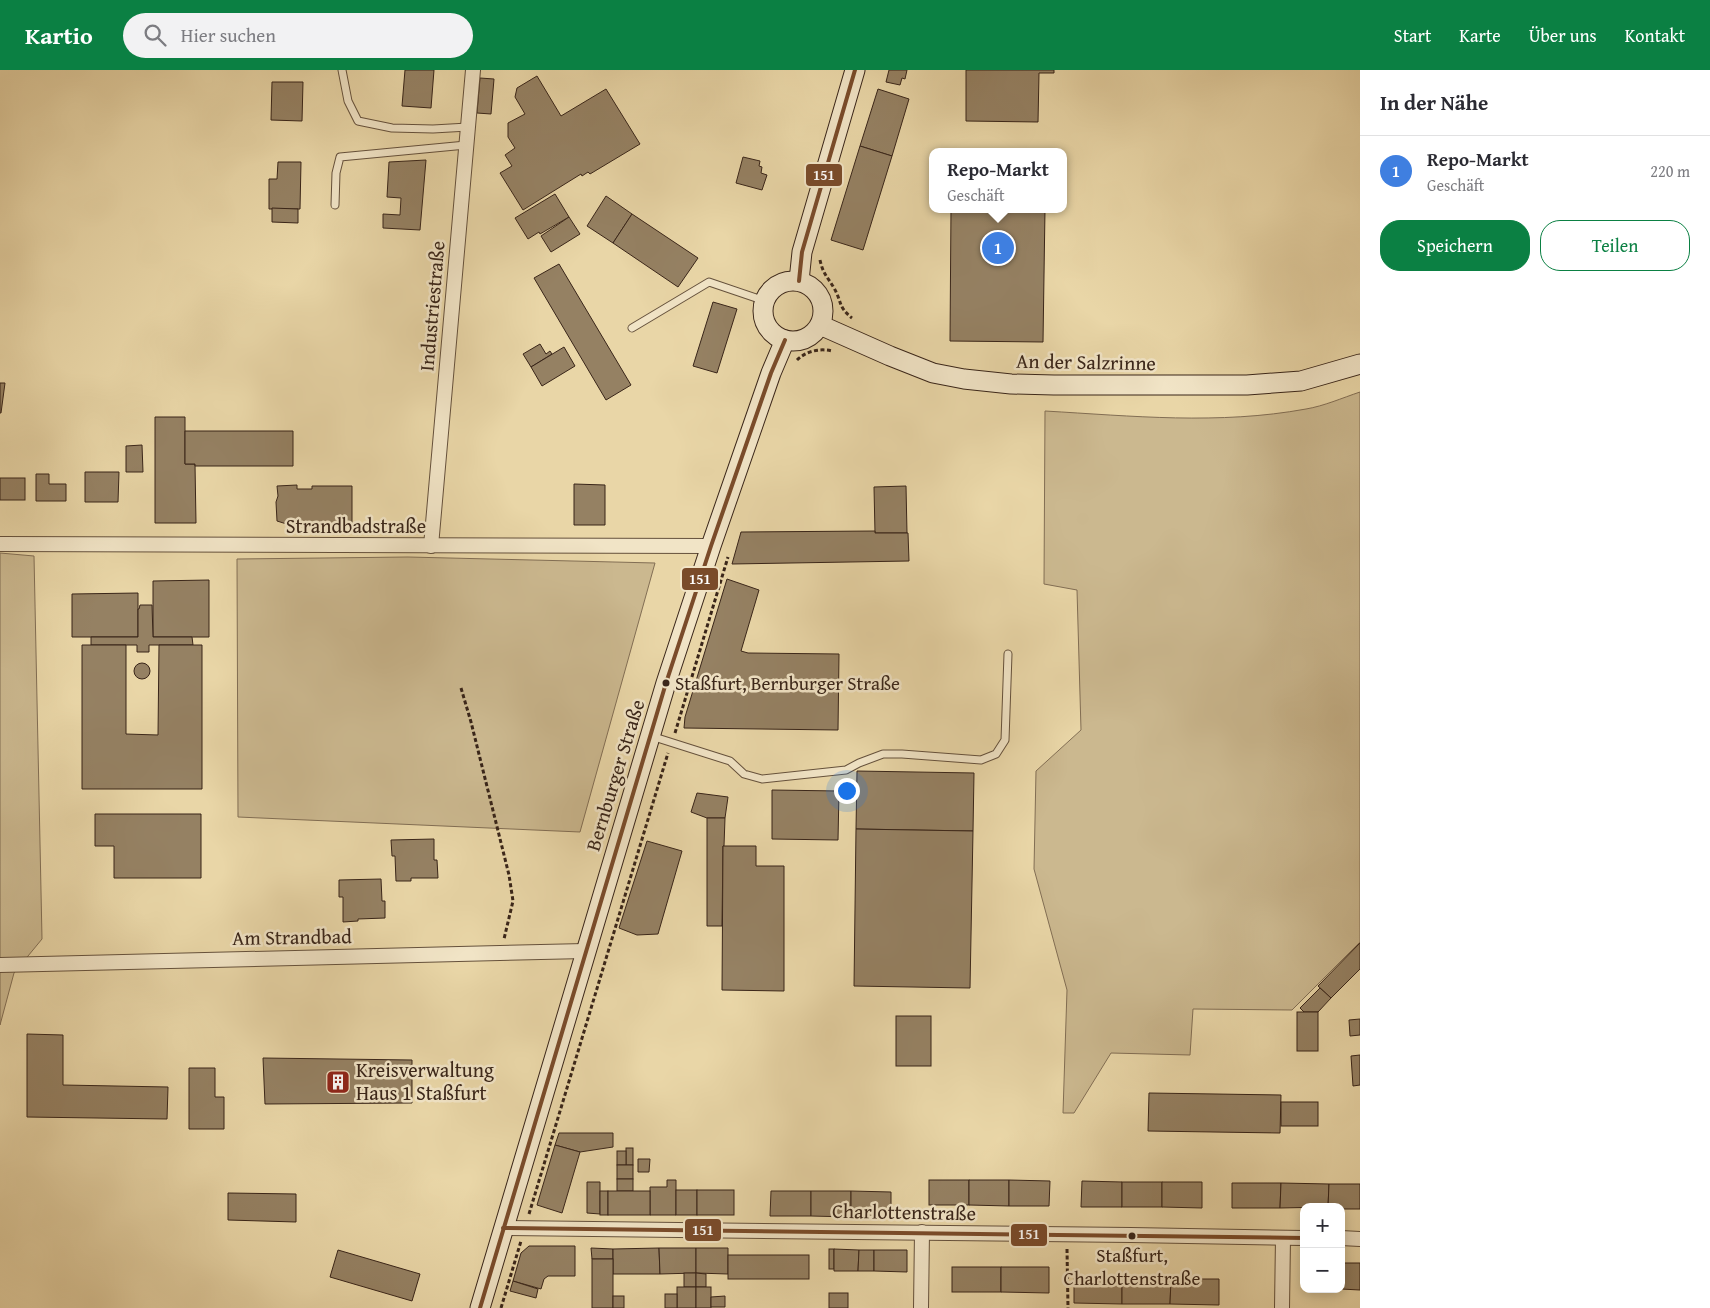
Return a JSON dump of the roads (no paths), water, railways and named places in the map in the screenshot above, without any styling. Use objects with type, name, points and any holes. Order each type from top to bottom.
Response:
[{"type":"main road","points":[[799,281],[802,252],[855,70]]},
{"type":"main road","points":[[790,280],[799,281],[808,284],[820,297],[823,316],[820,325],[809,337],[793,341],[785,340],[776,336],[769,329],[763,310],[765,301],[768,293],[782,282],[790,280]]},
{"type":"main road","name":"An der Salzrinne","points":[[820,325],[933,373],[964,380],[1011,384],[1247,385],[1301,381],[1360,364]]},
{"type":"main road","name":"Bernburger Straße","points":[[480,1308],[650,736],[711,546],[771,372],[785,340]]},
{"type":"street","name":"Industriestraße","points":[[431,546],[473,70]]},
{"type":"street","name":"Strandbadstraße","points":[[0,544],[711,546]]},
{"type":"street","name":"Am Strandbad","points":[[0,965],[585,951]]},
{"type":"street","name":"Charlottenstraße","points":[[503,1228],[1300,1238]]},
{"type":"street","points":[[921,1308],[922,1232]]},
{"type":"street","points":[[1282,1308],[1283,1238]]},
{"type":"street","points":[[1345,1238],[1360,1238]]},
{"type":"lane","points":[[342,70],[348,101],[358,121],[392,128],[432,129],[468,127]]},
{"type":"lane","points":[[335,205],[336,173],[340,157],[466,145]]},
{"type":"lane","points":[[632,328],[709,282],[765,301]]},
{"type":"lane","points":[[650,736],[730,761],[744,774],[762,779],[846,770],[882,754],[980,760],[996,754],[1005,740],[1008,654]]},
{"type":"place","name":"Repo-Markt","points":[[998,248]]},
{"type":"place","name":"Staßfurt, Bernburger Straße","points":[[666,683]]},
{"type":"place","name":"Kreisverwaltung Haus 1 Staßfurt","points":[[338,1082]]},
{"type":"place","name":"Staßfurt, Charlottenstraße","points":[[1132,1236]]}]
